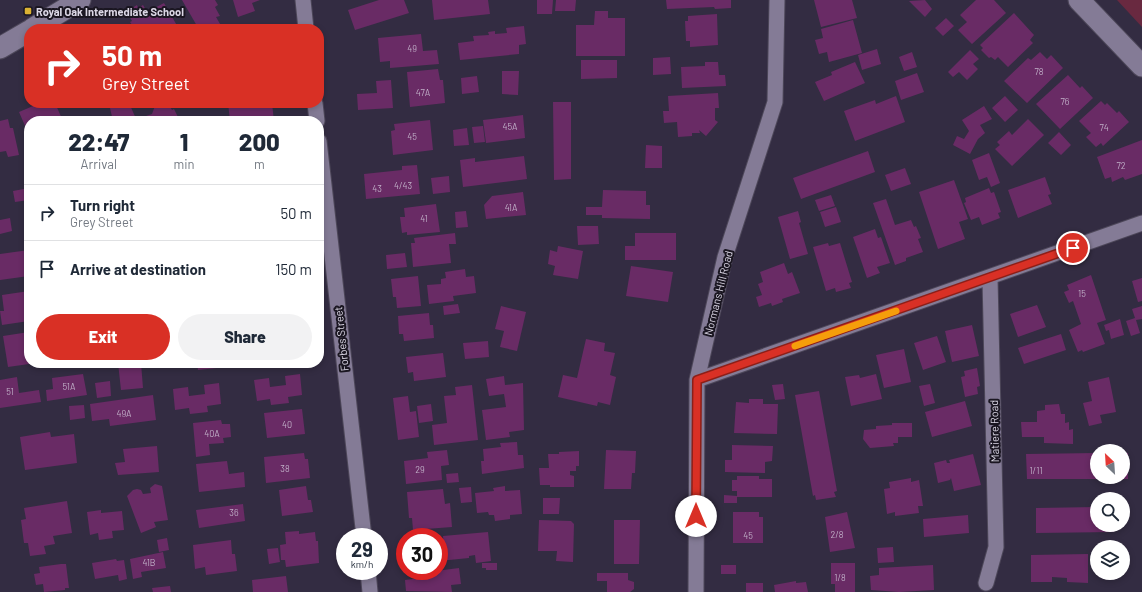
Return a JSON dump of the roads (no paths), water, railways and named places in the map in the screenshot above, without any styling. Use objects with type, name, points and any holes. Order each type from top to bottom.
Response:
[{"type":"main road","points":[[40,24],[80,0]]},
{"type":"main road","points":[[1079,0],[1142,66]]},
{"type":"main road","points":[[0,48],[24,34]]},
{"type":"street","points":[[303,0],[305,24]]},
{"type":"street","name":"Normans Hill Road","points":[[696,592],[697,380],[726,257],[775,102],[777,0]]},
{"type":"street","name":"Forbes Street","points":[[324,185],[363,528]]},
{"type":"street","points":[[697,380],[990,278],[1142,223]]},
{"type":"street","name":"Matiere Road","points":[[986,583],[996,547],[990,278]]},
{"type":"street","points":[[369,580],[370,592]]},
{"type":"place","name":"Royal Oak Intermediate School","points":[[28,11]]}]
